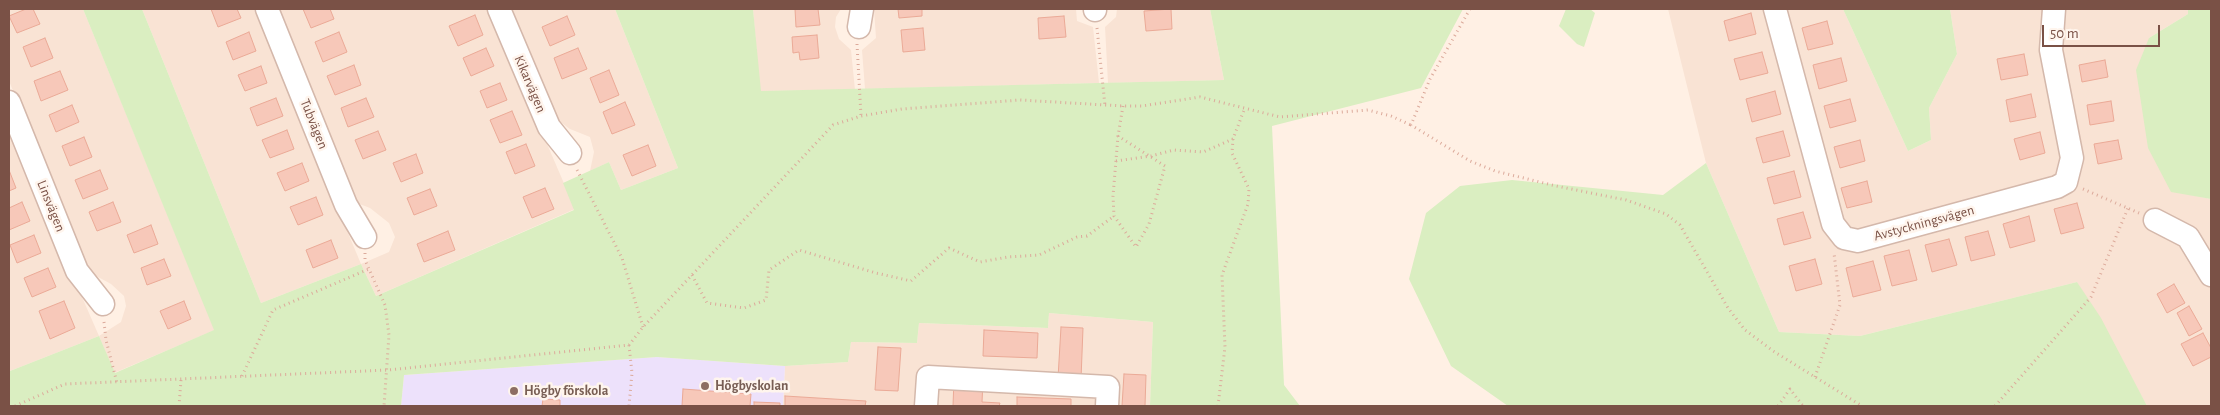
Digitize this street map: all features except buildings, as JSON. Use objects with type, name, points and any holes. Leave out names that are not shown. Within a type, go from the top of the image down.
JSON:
[{"type":"street","name":"Tubvägen","points":[[267,9],[346,205],[365,238]]},
{"type":"street","name":"Kikarvägen","points":[[499,9],[549,127],[570,153]]},
{"type":"street","points":[[1775,9],[1833,224],[1844,238]]},
{"type":"street","points":[[2054,9],[2051,50],[2072,158],[2066,182]]},
{"type":"street","name":"Linsvägen","points":[[9,102],[78,271],[103,304]]},
{"type":"street","name":"Avstyckningsvägen","points":[[1844,238],[1858,241],[2057,187],[2066,182]]},
{"type":"street","points":[[2155,220],[2188,237],[2211,275]]},
{"type":"street","points":[[926,406],[928,377],[1108,388],[1107,406]]},
{"type":"path","points":[[1095,9],[1105,106]]},
{"type":"path","points":[[1411,125],[1430,79],[1470,9]]},
{"type":"path","points":[[860,18],[856,48],[861,116]]},
{"type":"path","points":[[629,406],[632,373],[629,346],[643,327],[833,125],[861,116],[902,109],[1020,100],[1105,106],[1142,106],[1200,98],[1244,110],[1280,117],[1368,110],[1391,116],[1411,125],[1470,160],[1495,171],[1626,200],[1666,214],[1680,225],[1728,308],[1745,330],[1773,351],[1862,406]]},
{"type":"path","points":[[1118,136],[1165,166],[1149,224],[1136,248],[1114,216],[1113,196],[1118,136],[1123,106]]},
{"type":"path","points":[[1218,406],[1225,347],[1222,274],[1248,204],[1249,189],[1232,154],[1232,139],[1244,110]]},
{"type":"path","points":[[1116,161],[1151,156],[1174,150],[1203,152],[1232,139]]},
{"type":"path","points":[[570,153],[583,183],[622,258],[643,327]]},
{"type":"path","points":[[2066,182],[2155,220]]},
{"type":"path","points":[[1995,406],[2091,297],[2128,208]]},
{"type":"path","points":[[692,275],[707,303],[744,308],[766,300],[769,270],[800,250],[876,273],[911,281],[949,248],[980,262],[1008,257],[1038,255],[1077,237],[1087,236],[1114,216]]},
{"type":"path","points":[[365,238],[365,260],[385,305],[389,335],[384,406]]},
{"type":"path","points":[[1815,377],[1840,305],[1834,254],[1844,238]]},
{"type":"path","points":[[242,376],[273,310],[369,269]]},
{"type":"path","points":[[103,304],[106,340],[117,383]]},
{"type":"path","points":[[15,406],[65,384],[388,370],[629,346]]},
{"type":"path","points":[[179,406],[180,380]]},
{"type":"path","points":[[1778,406],[1790,389],[1803,406]]},
{"type":"shaded area","points":[[9,9],[83,9],[215,330],[114,373],[99,336],[121,322],[126,306],[124,296],[111,284],[87,271],[9,81]]},
{"type":"shaded area","points":[[142,9],[254,9],[361,264],[261,303]]},
{"type":"shaded area","points":[[275,9],[489,9],[575,209],[376,296],[361,264],[389,252],[395,237],[389,223],[370,208],[357,203]]},
{"type":"shaded area","points":[[510,9],[615,9],[678,168],[621,190],[609,162],[590,171],[594,152],[590,137],[570,129],[555,118]]},
{"type":"shaded area","points":[[753,9],[841,9],[836,17],[835,27],[839,39],[851,50],[855,90],[760,91]]},
{"type":"shaded area","points":[[874,9],[1076,9],[1077,21],[1093,27],[1099,83],[865,89],[862,50],[876,38]]},
{"type":"shaded area","points":[[1117,9],[1210,9],[1224,80],[1108,83],[1105,27],[1116,17]]},
{"type":"shaded area","points":[[1668,9],[1843,9],[1908,151],[1931,140],[1929,108],[1957,54],[1950,9],[2188,9],[2188,14],[2149,38],[2171,191],[2211,199],[2211,406],[2147,406],[2077,282],[1860,336],[1779,332],[1706,163]]},
{"type":"shaded area","points":[[9,130],[99,336],[10,371]]},
{"type":"shaded area","points":[[1049,313],[1153,322],[1150,406],[783,406],[785,366],[848,362],[851,342],[917,343],[919,323],[1048,328]]},
{"type":"shaded area","points":[[657,357],[785,366],[783,406],[401,406],[404,375]]},
{"type":"green space","points":[[83,9],[142,9],[261,303],[361,264],[376,296],[574,210],[563,183],[609,162],[621,190],[678,168],[615,9],[753,9],[761,91],[1224,80],[1210,9],[1463,9],[1421,88],[1272,126],[1284,385],[1300,406],[1150,406],[1153,322],[1049,313],[1048,328],[919,323],[917,343],[851,342],[848,362],[785,366],[657,357],[404,375],[401,406],[9,406],[9,369],[10,371],[99,336],[115,373],[214,330]]},
{"type":"green space","points":[[1566,9],[1590,9],[1595,13],[1584,47],[1577,44],[1559,26]]},
{"type":"green space","points":[[1843,9],[1950,9],[1957,54],[1929,108],[1931,140],[1908,151]]},
{"type":"green space","points":[[2188,9],[2211,9],[2211,199],[2171,192],[2148,148],[2136,70],[2149,38],[2188,14]]},
{"type":"green space","points":[[1706,163],[1779,332],[1860,336],[2077,282],[2101,318],[2147,406],[1508,406],[1451,366],[1409,279],[1426,213],[1460,186],[1512,180],[1663,195]]},
{"type":"place","name":"Högbyskolan","points":[[705,386]]},
{"type":"place","name":"Högby förskola","points":[[514,391]]}]
